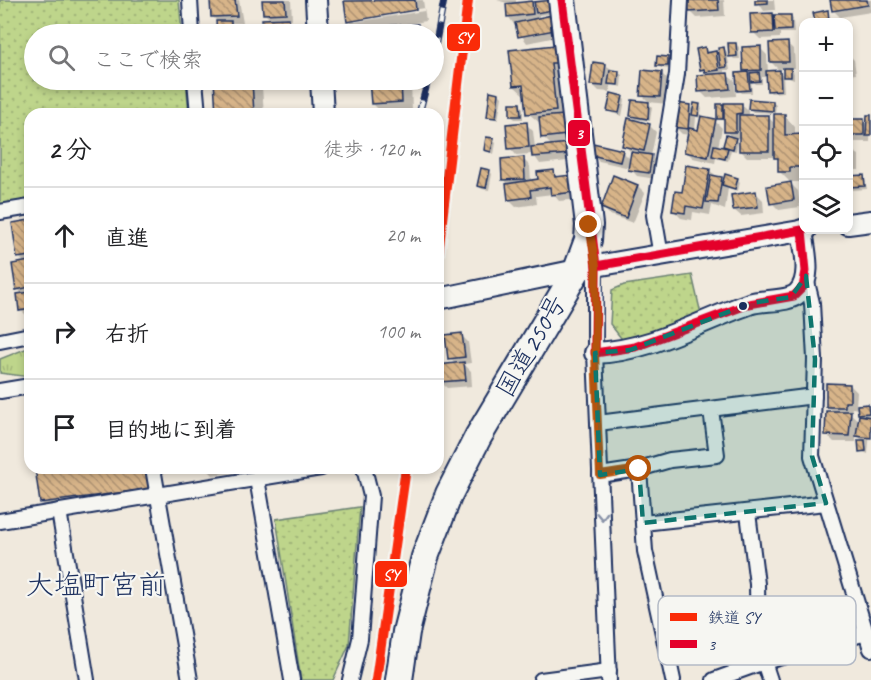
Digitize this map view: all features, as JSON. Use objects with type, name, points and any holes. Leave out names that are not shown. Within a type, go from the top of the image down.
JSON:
[{"type":"highway","name":"国道250号","points":[[399,680],[406,632],[425,557],[449,494],[478,437],[586,268],[589,225],[562,0]]},
{"type":"street","points":[[190,0],[191,24]]},
{"type":"street","points":[[316,0],[317,24]]},
{"type":"street","points":[[661,256],[654,215],[677,74],[681,0]]},
{"type":"street","points":[[196,90],[197,108]]},
{"type":"street","points":[[322,90],[323,108]]},
{"type":"street","points":[[0,212],[24,208]]},
{"type":"street","points":[[853,223],[871,221]]},
{"type":"street","points":[[444,298],[586,268],[799,231]]},
{"type":"street","points":[[804,234],[806,276],[812,303],[814,396],[812,456],[855,596]]},
{"type":"street","points":[[541,680],[609,675],[595,353],[586,268]]},
{"type":"street","points":[[595,353],[630,350],[751,303],[791,297],[798,293],[806,276]]},
{"type":"street","points":[[0,341],[24,336]]},
{"type":"street","points":[[0,392],[24,387]]},
{"type":"street","points":[[598,423],[814,396]]},
{"type":"street","points":[[600,475],[639,469],[670,460],[717,455],[711,410]]},
{"type":"street","points":[[639,469],[645,551],[658,604]]},
{"type":"street","points":[[154,474],[190,680]]},
{"type":"street","points":[[0,521],[283,474]]},
{"type":"street","points":[[350,680],[360,639],[371,496],[366,474]]},
{"type":"street","points":[[257,478],[292,680]]},
{"type":"street","points":[[643,523],[826,503]]},
{"type":"street","points":[[59,511],[87,680]]},
{"type":"street","points":[[748,513],[757,596]]},
{"type":"street","points":[[856,600],[871,649]]},
{"type":"street","points":[[856,636],[866,633]]},
{"type":"street","points":[[670,665],[673,680]]},
{"type":"street","points":[[714,680],[756,665]]},
{"type":"street","points":[[765,665],[770,680]]},
{"type":"highlighted area","points":[[806,276],[815,359],[812,456],[826,503],[643,523],[639,469],[600,475],[595,353],[630,350],[751,303],[791,297]]},
{"type":"green space","points":[[0,0],[179,0],[181,24],[24,24],[24,90],[187,90],[188,108],[24,108],[24,201],[0,205]]},
{"type":"green space","points":[[692,275],[701,314],[625,343],[610,324],[612,290],[624,285]]},
{"type":"green space","points":[[24,349],[24,376],[0,373],[0,359]]},
{"type":"green space","points":[[360,507],[349,645],[333,680],[301,680],[276,519]]},
{"type":"building","points":[[210,0],[235,0],[237,16],[211,17]]},
{"type":"building","points":[[262,0],[285,0],[286,13],[263,14]]},
{"type":"building","points":[[415,0],[416,10],[347,22],[344,1]]},
{"type":"building","points":[[552,0],[553,10],[536,13],[534,2]]},
{"type":"building","points":[[688,0],[718,0],[719,10],[689,12]]},
{"type":"building","points":[[755,0],[768,0],[768,3],[755,4]]},
{"type":"building","points":[[830,0],[867,0],[868,5],[832,11]]},
{"type":"building","points":[[532,1],[533,14],[507,17],[506,4]]},
{"type":"building","points":[[828,10],[829,18],[814,18],[813,13]]},
{"type":"building","points":[[773,13],[774,32],[751,33],[750,14]]},
{"type":"building","points":[[552,15],[555,30],[518,37],[515,23]]},
{"type":"building","points":[[774,15],[791,15],[791,30],[775,31]]},
{"type":"building","points":[[289,18],[289,24],[262,24],[262,19]]},
{"type":"building","points":[[216,21],[231,21],[231,24],[216,24]]},
{"type":"building","points":[[788,42],[789,62],[770,62],[769,43]]},
{"type":"building","points":[[728,43],[736,43],[737,56],[729,57]]},
{"type":"building","points":[[555,45],[557,63],[551,63],[556,111],[526,114],[523,85],[513,86],[509,50]]},
{"type":"building","points":[[761,46],[761,70],[743,71],[742,47]]},
{"type":"building","points":[[705,47],[706,53],[716,51],[719,70],[705,72],[704,69],[700,70],[696,49]]},
{"type":"building","points":[[724,47],[727,67],[721,68],[718,48]]},
{"type":"building","points":[[657,56],[668,57],[668,66],[656,66]]},
{"type":"building","points":[[593,62],[606,64],[603,86],[590,85]]},
{"type":"building","points":[[783,68],[791,68],[791,77],[783,77]]},
{"type":"building","points":[[610,70],[619,71],[618,85],[608,84]]},
{"type":"building","points":[[642,70],[662,72],[660,97],[640,96]]},
{"type":"building","points":[[780,70],[781,90],[767,91],[766,71]]},
{"type":"building","points":[[748,72],[750,90],[737,91],[736,73]]},
{"type":"building","points":[[759,72],[760,81],[751,82],[750,73]]},
{"type":"building","points":[[728,73],[730,89],[698,92],[697,75]]},
{"type":"building","points":[[215,90],[253,90],[254,108],[216,108]]},
{"type":"building","points":[[370,90],[401,90],[402,102],[371,104]]},
{"type":"building","points":[[490,91],[499,93],[496,118],[487,117]]},
{"type":"building","points":[[611,93],[623,96],[619,113],[607,111]]},
{"type":"building","points":[[749,99],[773,101],[773,111],[748,109]]},
{"type":"building","points":[[632,100],[649,102],[648,119],[630,116]]},
{"type":"building","points":[[510,103],[520,103],[521,116],[510,116]]},
{"type":"building","points":[[676,103],[690,105],[688,129],[673,127]]},
{"type":"building","points":[[694,103],[700,104],[698,116],[692,115]]},
{"type":"building","points":[[724,103],[742,103],[742,113],[736,114],[736,132],[724,132]]},
{"type":"building","points":[[717,104],[723,104],[723,119],[717,119]]},
{"type":"building","points":[[774,114],[785,114],[785,135],[799,134],[799,167],[790,167],[790,172],[778,172],[778,158],[774,158]]},
{"type":"building","points":[[564,115],[566,135],[541,138],[539,117]]},
{"type":"building","points":[[739,115],[769,115],[769,151],[739,151]]},
{"type":"building","points":[[867,115],[871,115],[871,136],[866,136]]},
{"type":"building","points":[[701,116],[716,119],[708,157],[684,152],[689,128],[698,130]]},
{"type":"building","points":[[628,118],[650,124],[644,151],[622,146]]},
{"type":"building","points":[[853,119],[864,119],[864,135],[853,135]]},
{"type":"building","points":[[527,122],[529,147],[508,149],[506,124]]},
{"type":"building","points":[[726,135],[736,138],[733,149],[723,146]]},
{"type":"building","points":[[486,137],[494,138],[491,152],[484,150]]},
{"type":"building","points":[[569,143],[570,154],[532,157],[531,147]]},
{"type":"building","points":[[593,143],[623,150],[620,162],[591,155]]},
{"type":"building","points":[[714,145],[728,148],[725,159],[712,156]]},
{"type":"building","points":[[631,152],[652,155],[649,173],[628,170]]},
{"type":"building","points":[[524,157],[525,179],[502,180],[501,159]]},
{"type":"building","points":[[686,165],[710,169],[703,209],[686,206],[685,213],[672,211],[675,191],[682,192]]},
{"type":"building","points":[[481,168],[490,170],[486,188],[477,186]]},
{"type":"building","points":[[554,170],[555,177],[571,175],[574,192],[551,195],[550,187],[530,190],[531,197],[508,200],[506,184],[538,179],[537,172]]},
{"type":"building","points":[[725,174],[738,178],[735,189],[722,185]]},
{"type":"building","points":[[613,175],[638,185],[626,218],[601,208]]},
{"type":"building","points":[[711,175],[722,177],[718,203],[706,202]]},
{"type":"building","points":[[864,175],[865,186],[853,187],[853,176]]},
{"type":"building","points":[[791,182],[794,200],[770,204],[767,186]]},
{"type":"building","points":[[756,191],[758,207],[733,210],[731,195]]},
{"type":"building","points":[[24,221],[24,257],[17,258],[12,223]]},
{"type":"building","points":[[24,262],[24,288],[16,290],[12,264]]},
{"type":"building","points":[[24,293],[24,310],[19,311],[17,294]]},
{"type":"building","points":[[462,333],[465,357],[448,359],[445,335]]},
{"type":"building","points":[[464,362],[466,380],[444,382],[444,364]]},
{"type":"building","points":[[826,383],[850,384],[850,402],[845,402],[845,407],[826,407]]},
{"type":"building","points":[[868,404],[869,413],[858,414],[857,405]]},
{"type":"building","points":[[826,411],[851,411],[849,436],[825,435]]},
{"type":"building","points":[[859,415],[871,417],[871,438],[856,436]]},
{"type":"building","points":[[858,440],[865,440],[866,451],[859,452]]},
{"type":"building","points":[[36,474],[147,474],[149,489],[40,503]]},
{"type":"railway","points":[[439,24],[444,0]]},
{"type":"railway","points":[[421,108],[425,90]]},
{"type":"rail line","name":"SY","points":[[444,203],[468,0]]},
{"type":"rail line","name":"SY","points":[[376,680],[405,474]]},
{"type":"transit line","name":"3","points":[[562,0],[596,266]]},
{"type":"transit line","name":"3","points":[[802,230],[806,271],[803,287],[794,296],[749,304],[635,347],[595,353],[596,266],[802,230]]},
{"type":"district","name":"大塩町宮前","points":[[96,584]]},
{"type":"route","points":[[589,225],[596,266],[595,353],[600,475],[639,469]]}]
